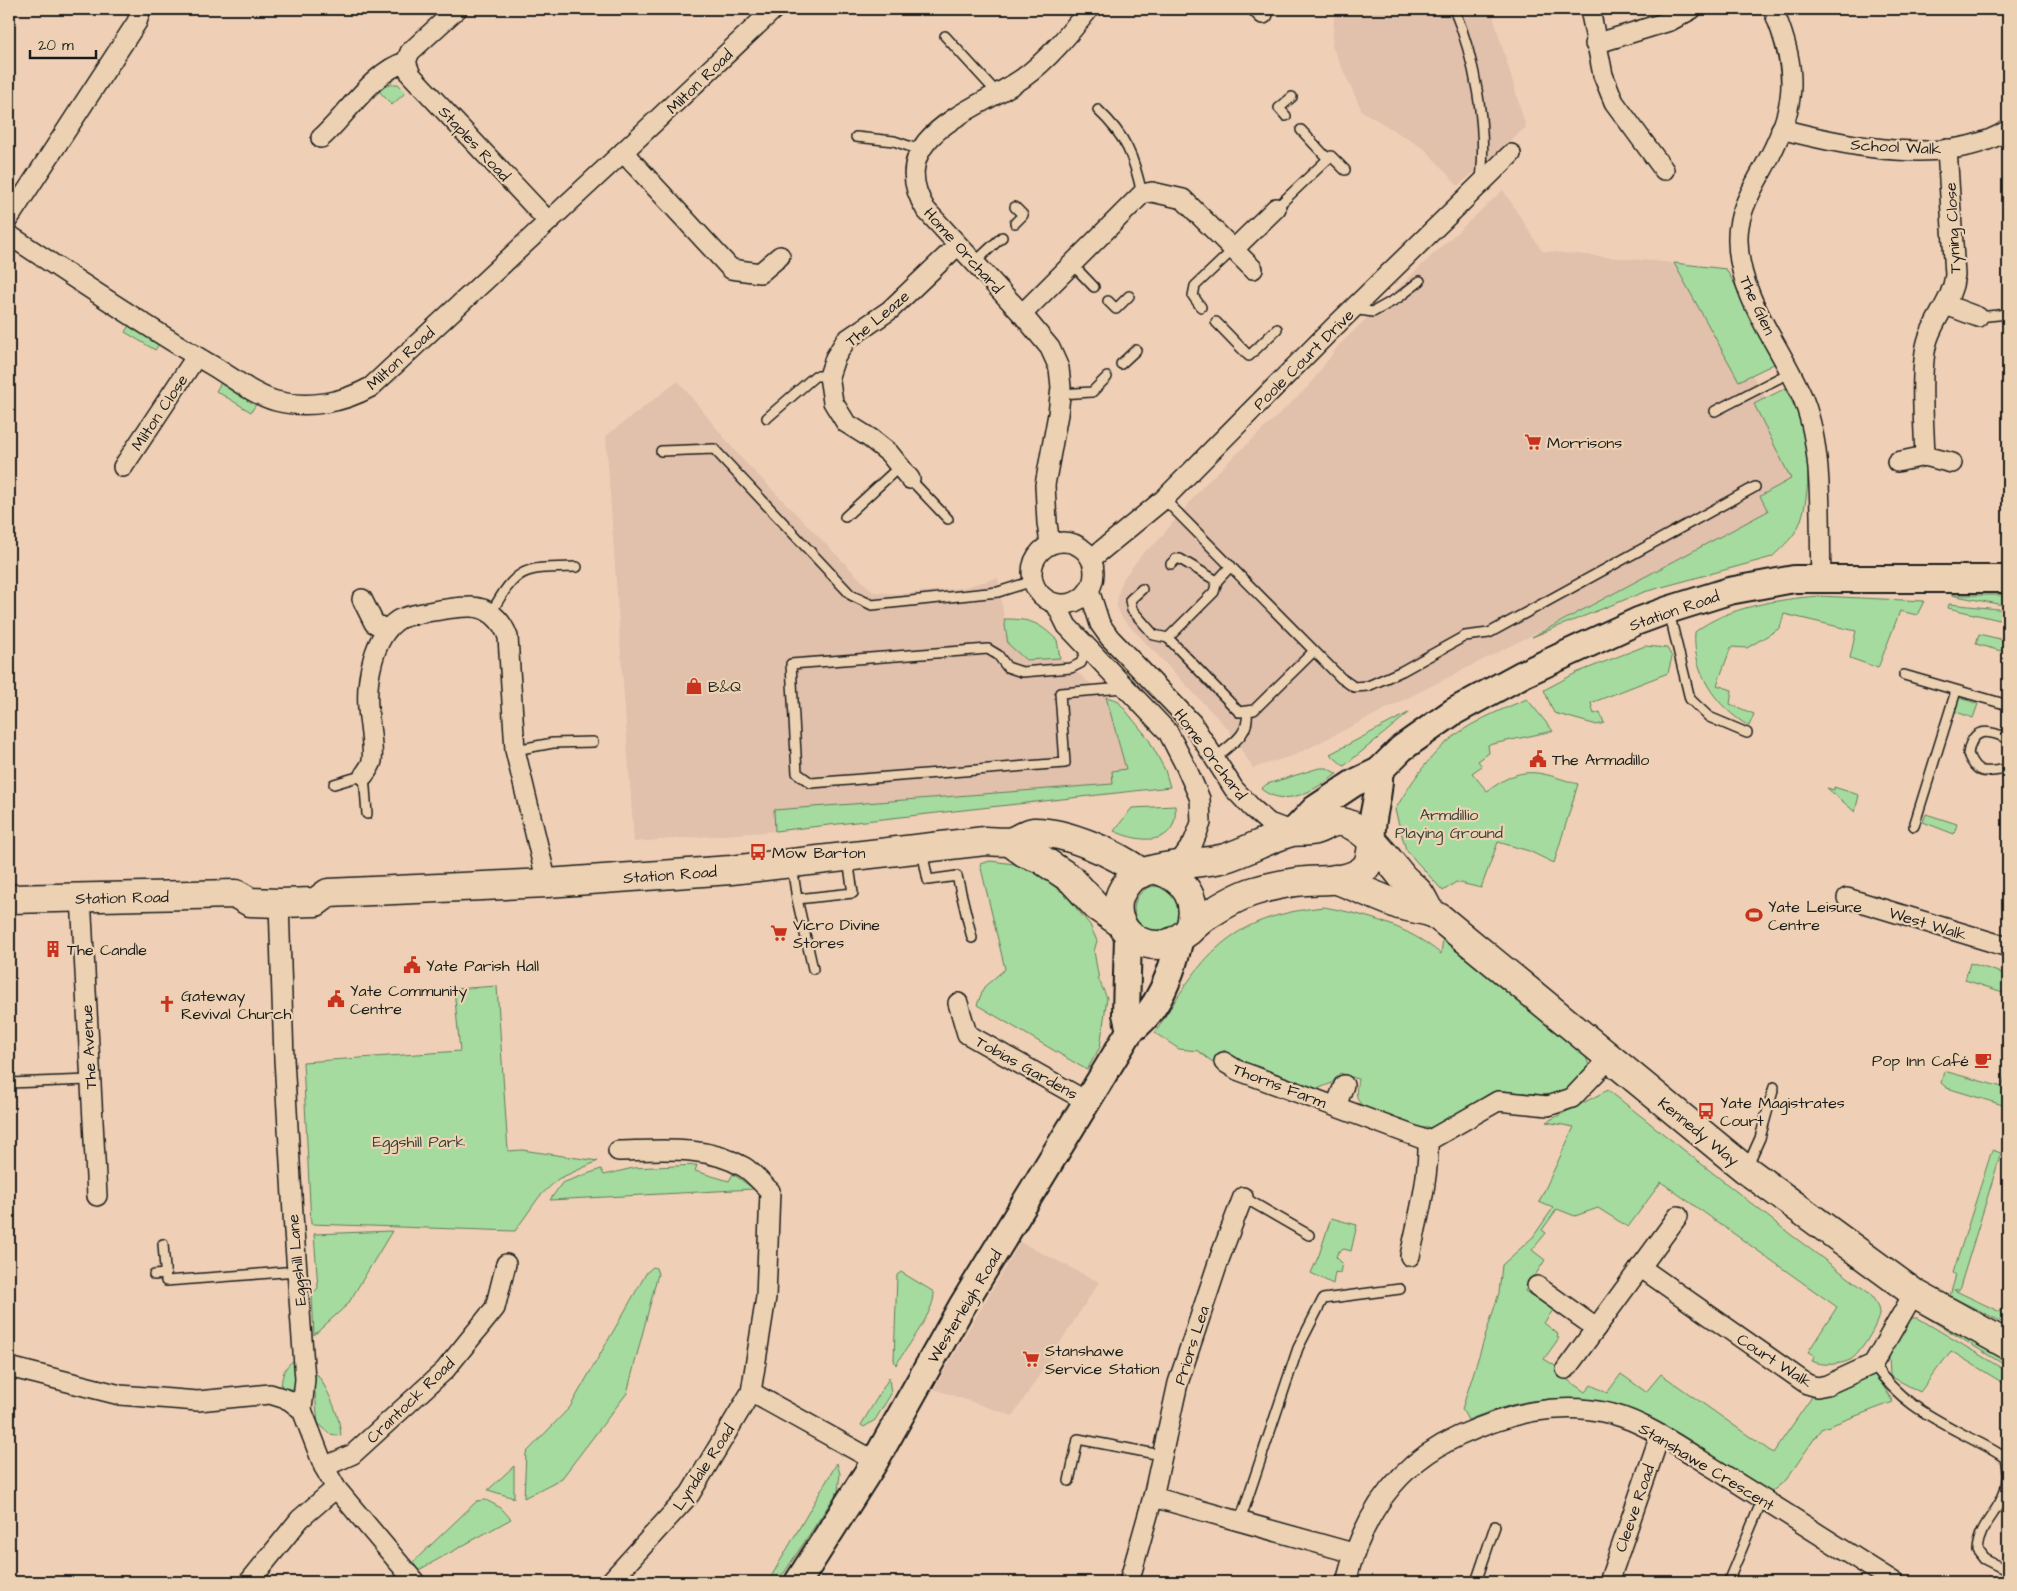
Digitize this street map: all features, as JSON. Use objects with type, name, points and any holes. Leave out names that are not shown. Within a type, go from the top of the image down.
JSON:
[{"type":"main road","name":"Station Road","points":[[1293,832],[1315,809],[1354,783],[1379,771],[1402,748],[1429,727],[1479,697],[1590,642],[1668,610],[1764,583],[1821,578],[2008,580]]},
{"type":"main road","points":[[1010,842],[1025,853],[1041,859],[1071,879],[1097,907],[1139,942],[1158,945],[1173,942],[1224,906],[1255,891],[1296,882],[1335,879],[1353,875],[1365,867],[1371,857],[1370,828],[1380,788],[1379,771]]},
{"type":"main road","name":"Kennedy Way","points":[[1159,869],[1225,858],[1293,832],[1312,831],[1330,822],[1345,822],[1359,828],[1419,893],[1430,912]]},
{"type":"main road","name":"Station Road","points":[[236,894],[250,902],[316,902],[328,893],[547,884],[791,864],[984,841],[1010,842],[1032,832],[1061,836],[1095,847],[1128,862],[1159,869]]},
{"type":"main road","points":[[1130,1031],[1126,1014],[1123,928],[1117,906],[1121,892],[1130,880],[1159,869],[1174,875],[1183,884],[1190,897],[1193,920],[1184,934]]},
{"type":"main road","name":"Kennedy Way","points":[[1335,879],[1399,906],[1430,912],[1440,918],[1745,1170],[1914,1293],[2008,1345]]},
{"type":"main road","name":"Station Road","points":[[9,899],[236,894],[249,886],[288,884],[315,884],[328,893]]},
{"type":"main road","name":"Westerleigh Road","points":[[798,1582],[875,1461],[962,1306],[1130,1031],[1144,1021],[1168,979],[1184,934]]},
{"type":"street","points":[[9,218],[137,22],[141,9]]},
{"type":"street","points":[[321,138],[336,125],[347,107],[391,68],[406,62],[410,52],[457,9]]},
{"type":"street","name":"Milton Road","points":[[9,235],[196,356],[264,396],[276,400],[309,404],[331,403],[354,396],[371,387],[624,152],[774,9]]},
{"type":"street","name":"Home Orchard","points":[[1050,544],[1045,485],[1060,394],[1059,368],[1050,348],[1022,314],[957,246],[919,199],[915,183],[915,168],[920,150],[927,138],[942,126],[998,94],[1048,58],[1089,9]]},
{"type":"street","points":[[1590,9],[1595,44],[1603,75],[1614,102],[1664,170]]},
{"type":"street","points":[[1595,44],[1670,21],[1692,9]]},
{"type":"street","name":"The Glen","points":[[1773,9],[1788,49],[1792,69],[1792,94],[1770,156],[1748,196],[1740,219],[1738,241],[1741,270],[1760,315],[1791,372],[1804,402],[1817,467],[1821,578]]},
{"type":"street","name":"Staples Road","points":[[406,62],[411,74],[548,221]]},
{"type":"street","name":"School Walk","points":[[1781,129],[1823,140],[1906,149],[1947,149],[1976,144],[2008,130]]},
{"type":"street","name":"Tyning Close","points":[[1924,456],[1924,372],[1928,340],[1953,292],[1955,275],[1947,149]]},
{"type":"street","points":[[624,152],[731,269],[760,273],[780,256]]},
{"type":"street","name":"Poole Court Drive","points":[[1091,559],[1164,499],[1352,309],[1480,187],[1511,154]]},
{"type":"street","points":[[1022,314],[1142,194],[1152,192],[1182,199],[1253,269]]},
{"type":"street","points":[[1234,249],[1276,208]]},
{"type":"street","name":"The Leaze","points":[[904,473],[889,453],[846,423],[833,402],[830,376],[835,358],[846,340],[890,310],[957,246]]},
{"type":"street","points":[[1946,305],[1978,316]]},
{"type":"street","name":"Milton Close","points":[[123,467],[196,356]]},
{"type":"street","points":[[1897,462],[1924,456],[1952,463]]},
{"type":"street","points":[[1062,542],[1074,544],[1084,550],[1091,559],[1094,574],[1090,590],[1075,602],[1056,604],[1037,592],[1032,581],[1031,570],[1035,560],[1041,550],[1050,544],[1062,542]]},
{"type":"street","name":"Home Orchard","points":[[1090,590],[1100,624],[1110,638],[1192,723],[1234,789],[1269,823],[1293,832]]},
{"type":"street","points":[[362,599],[374,623],[387,630]]},
{"type":"street","name":"Home Orchard","points":[[1056,604],[1067,626],[1168,732],[1200,799],[1201,823],[1193,843],[1159,869]]},
{"type":"street","points":[[364,774],[372,761],[367,704],[369,680],[378,646],[387,630],[399,620],[460,607],[477,607],[491,613],[504,626],[508,637],[515,750],[547,884]]},
{"type":"street","name":"The Avenue","points":[[81,897],[89,1080],[97,1196]]},
{"type":"street","name":"West Walk","points":[[1847,898],[2008,947]]},
{"type":"street","name":"Eggshill Lane","points":[[279,902],[284,1059],[305,1379],[302,1410],[324,1467],[336,1488],[415,1582]]},
{"type":"street","name":"Tobias Gardens","points":[[958,1003],[967,1034],[1088,1102]]},
{"type":"street","points":[[1410,1256],[1429,1162],[1428,1141],[1498,1101],[1548,1106],[1572,1098],[1610,1058]]},
{"type":"street","name":"Thorns Farm","points":[[1224,1062],[1237,1070],[1428,1141]]},
{"type":"street","name":"Thorns Farm","points":[[1336,1106],[1344,1085]]},
{"type":"street","name":"Lyndale Road","points":[[610,1582],[690,1494],[751,1392],[766,1297],[770,1192],[746,1168],[714,1153],[674,1150],[618,1151]]},
{"type":"street","name":"Priors Lea","points":[[1129,1582],[1153,1497],[1178,1382],[1220,1257],[1243,1197]]},
{"type":"street","points":[[1566,1369],[1678,1216]]},
{"type":"street","name":"Crantock Road","points":[[324,1467],[353,1454],[445,1370],[494,1308],[506,1264]]},
{"type":"street","name":"Court Walk","points":[[1640,1267],[1807,1384],[1817,1387],[1827,1385],[1873,1364]]},
{"type":"street","points":[[1537,1286],[1596,1328]]},
{"type":"street","points":[[1873,1364],[1914,1293]]},
{"type":"street","points":[[9,1367],[120,1395],[198,1401],[270,1394],[289,1400],[302,1410]]},
{"type":"street","points":[[751,1392],[875,1461]]},
{"type":"street","name":"Stanshawe Crescent","points":[[1346,1582],[1353,1553],[1366,1523],[1386,1492],[1408,1469],[1449,1440],[1482,1425],[1513,1414],[1548,1408],[1580,1409],[1613,1414],[1660,1435],[1894,1582]]},
{"type":"street","name":"Cleeve Road","points":[[1609,1582],[1660,1435]]},
{"type":"street","points":[[249,1582],[300,1518],[336,1488]]},
{"type":"street","points":[[1153,1497],[1353,1553]]},
{"type":"lane","points":[[1454,9],[1470,62],[1481,111],[1483,145],[1480,187]]},
{"type":"lane","points":[[945,36],[998,94]]},
{"type":"lane","points":[[1286,116],[1279,108],[1292,96]]},
{"type":"lane","points":[[1098,110],[1124,138],[1133,158],[1142,194]]},
{"type":"lane","points":[[1301,130],[1328,158]]},
{"type":"lane","points":[[856,137],[894,141],[920,150]]},
{"type":"lane","points":[[1276,208],[1331,156],[1345,170]]},
{"type":"lane","points":[[1015,206],[1023,215],[1015,223]]},
{"type":"lane","points":[[974,263],[1002,237]]},
{"type":"lane","points":[[1201,307],[1193,296],[1195,286],[1234,249]]},
{"type":"lane","points":[[1072,264],[1094,287]]},
{"type":"lane","points":[[1352,309],[1373,312],[1398,298],[1420,281]]},
{"type":"lane","points":[[1108,301],[1116,309],[1129,296]]},
{"type":"lane","points":[[1978,316],[2008,314]]},
{"type":"lane","points":[[1216,322],[1249,356],[1277,329]]},
{"type":"lane","points":[[1121,364],[1136,350]]},
{"type":"lane","points":[[1715,411],[1791,372]]},
{"type":"lane","points":[[767,418],[815,376],[830,376]]},
{"type":"lane","points":[[1060,394],[1092,392],[1107,377]]},
{"type":"lane","points":[[661,451],[714,449],[851,594],[872,605],[998,592],[1032,581]]},
{"type":"lane","points":[[845,517],[904,473]]},
{"type":"lane","name":"The Leaze","points":[[904,473],[948,519]]},
{"type":"lane","points":[[1164,499],[1341,678],[1354,687],[1368,686],[1402,671],[1465,636],[1489,633],[1516,620],[1755,487]]},
{"type":"lane","points":[[1171,564],[1176,559],[1180,559],[1217,581]]},
{"type":"lane","points":[[1168,638],[1214,592],[1217,581],[1231,566]]},
{"type":"lane","points":[[491,613],[506,586],[519,573],[533,568],[577,567]]},
{"type":"lane","points":[[1142,589],[1130,600],[1132,610],[1154,635],[1168,638],[1239,712],[1254,710],[1314,651]]},
{"type":"lane","points":[[1668,610],[1690,699],[1709,717],[1747,734]]},
{"type":"lane","points":[[1087,647],[1081,663],[1071,668],[1022,672],[1007,668],[998,655],[988,649],[791,664],[797,773],[810,783],[1066,763],[1060,693],[1126,688]]},
{"type":"lane","points":[[1904,675],[2008,705]]},
{"type":"lane","points":[[1914,826],[1956,691]]},
{"type":"lane","points":[[1214,758],[1246,730],[1248,723],[1247,712]]},
{"type":"lane","points":[[2008,739],[1992,732],[1983,732],[1974,737],[1968,754],[1972,764],[1979,771],[1990,773],[2008,769]]},
{"type":"lane","points":[[515,750],[553,743],[593,742]]},
{"type":"lane","points":[[334,784],[364,774],[367,814]]},
{"type":"lane","points":[[921,848],[928,880],[957,876],[972,938]]},
{"type":"lane","points":[[797,899],[853,893],[848,857]]},
{"type":"lane","points":[[791,864],[813,968]]},
{"type":"lane","points":[[9,1083],[89,1080]]},
{"type":"lane","points":[[1745,1170],[1760,1138],[1774,1087]]},
{"type":"lane","points":[[1243,1197],[1309,1235]]},
{"type":"lane","points":[[163,1244],[166,1281],[297,1271]]},
{"type":"lane","points":[[154,1275],[166,1274]]},
{"type":"lane","points":[[1240,1521],[1298,1348],[1323,1299],[1400,1289]]},
{"type":"lane","points":[[1873,1364],[1892,1390],[1907,1402],[1970,1439],[1995,1450],[2005,1458],[2008,1485],[2003,1498],[1978,1541],[1977,1550],[1984,1559],[2008,1571]]},
{"type":"lane","points":[[1069,1481],[1078,1439],[1161,1456]]},
{"type":"lane","points":[[1728,1582],[1763,1498]]},
{"type":"lane","points":[[1476,1582],[1495,1526]]},
{"type":"shaded area","points":[[1335,9],[1491,9],[1526,127],[1458,186],[1426,150],[1362,111],[1332,46]]},
{"type":"shaded area","points":[[1503,190],[1542,251],[1674,263],[1739,381],[1752,375],[1765,397],[1754,404],[1791,479],[1760,496],[1768,511],[1621,590],[1295,755],[1253,768],[1228,729],[1122,618],[1117,606],[1118,594],[1123,579],[1143,553],[1157,542],[1205,484],[1309,386],[1338,346]]},
{"type":"shaded area","points":[[678,381],[740,457],[873,592],[900,594],[961,588],[998,578],[1008,644],[1026,660],[1060,658],[1106,697],[1126,769],[1113,784],[775,810],[775,831],[634,842],[606,436]]},
{"type":"shaded area","points":[[1020,1242],[1099,1282],[1013,1416],[934,1389]]},
{"type":"green space","points":[[390,84],[398,84],[406,92],[392,105],[378,90]]},
{"type":"green space","points":[[1674,263],[1726,269],[1764,336],[1776,363],[1739,381]]},
{"type":"green space","points":[[131,322],[161,341],[155,350],[125,332]]},
{"type":"green space","points":[[222,381],[257,403],[251,412],[216,391]]},
{"type":"green space","points":[[1786,388],[1805,432],[1808,484],[1801,520],[1795,533],[1782,548],[1772,557],[1644,592],[1532,637],[1768,511],[1760,496],[1791,479],[1754,404]]},
{"type":"green space","points":[[1951,595],[2008,595],[2008,606]]},
{"type":"green space","points":[[1819,596],[1924,601],[1917,615],[1900,611],[1878,668],[1850,658],[1856,631],[1784,614],[1780,628],[1747,648],[1731,647],[1717,685],[1732,690],[1730,704],[1754,714],[1749,726],[1726,709],[1708,687],[1698,661],[1695,647],[1695,632],[1708,623],[1738,610],[1788,599]]},
{"type":"green space","points":[[1949,604],[2008,610],[2008,622],[1948,608]]},
{"type":"green space","points":[[1004,619],[1028,621],[1039,625],[1057,640],[1060,658],[1026,660],[1008,644]]},
{"type":"green space","points":[[1979,634],[2008,641],[2008,653],[1976,644]]},
{"type":"green space","points":[[1645,646],[1667,648],[1672,657],[1668,673],[1591,703],[1594,714],[1600,712],[1604,723],[1597,725],[1554,713],[1544,690],[1576,673]]},
{"type":"green space","points":[[1956,696],[1978,704],[1973,718],[1951,710]]},
{"type":"green space","points":[[1106,697],[1117,700],[1148,738],[1165,770],[1170,787],[775,831],[774,810],[1113,784],[1112,771],[1126,769]]},
{"type":"green space","name":"Armdillio Playing Ground","points":[[1527,699],[1553,731],[1488,745],[1489,753],[1478,761],[1482,766],[1472,773],[1487,791],[1508,778],[1526,773],[1543,774],[1578,784],[1554,863],[1529,851],[1498,842],[1481,888],[1456,882],[1443,891],[1406,850],[1395,810],[1418,774],[1447,742],[1478,721]]},
{"type":"green space","points":[[1410,712],[1344,766],[1330,754]]},
{"type":"green space","points":[[1319,768],[1327,768],[1337,774],[1309,791],[1290,797],[1270,795],[1261,789],[1267,784]]},
{"type":"green space","points":[[1834,787],[1859,795],[1855,812],[1827,788],[1834,790]]},
{"type":"green space","points":[[1175,806],[1175,819],[1171,829],[1164,835],[1146,839],[1135,838],[1114,831],[1132,808]]},
{"type":"green space","points":[[1926,814],[1957,824],[1954,834],[1923,822]]},
{"type":"green space","points":[[990,861],[1015,864],[1037,874],[1065,894],[1090,925],[1097,941],[1094,951],[1099,980],[1107,998],[1100,1047],[1087,1070],[977,1005],[984,987],[1005,969],[980,864]]},
{"type":"green space","points":[[1152,886],[1162,886],[1176,896],[1180,909],[1176,922],[1170,928],[1162,932],[1152,932],[1138,922],[1134,914],[1134,904],[1144,890]]},
{"type":"green space","points":[[1324,907],[1386,923],[1414,936],[1441,954],[1443,938],[1450,942],[1584,1050],[1589,1066],[1566,1097],[1504,1091],[1492,1092],[1435,1127],[1423,1128],[1365,1108],[1359,1102],[1357,1095],[1358,1079],[1340,1073],[1332,1083],[1317,1089],[1237,1059],[1224,1050],[1214,1063],[1198,1051],[1179,1049],[1155,1033],[1188,982],[1204,961],[1221,945],[1241,931],[1263,920],[1291,912]]},
{"type":"green space","points":[[1970,963],[2008,975],[2006,993],[1965,980]]},
{"type":"green space","name":"Eggshill Park","points":[[497,986],[508,1151],[522,1150],[598,1161],[558,1179],[539,1197],[515,1231],[311,1224],[303,1062],[460,1051],[454,989]]},
{"type":"green space","points":[[2008,1068],[2008,1114],[2004,1113],[2006,1106],[1947,1088],[1941,1083],[1944,1071],[2002,1087]]},
{"type":"green space","points":[[1608,1090],[1790,1234],[1869,1293],[1877,1305],[1879,1311],[1878,1319],[1868,1339],[1854,1357],[1846,1362],[1836,1364],[1821,1364],[1812,1361],[1815,1356],[1808,1352],[1837,1307],[1661,1182],[1628,1227],[1598,1208],[1575,1216],[1557,1209],[1542,1230],[1546,1233],[1532,1250],[1545,1260],[1525,1291],[1553,1310],[1544,1323],[1558,1334],[1557,1337],[1559,1338],[1544,1359],[1557,1367],[1555,1371],[1585,1392],[1591,1385],[1607,1393],[1621,1374],[1646,1392],[1661,1374],[1773,1453],[1814,1394],[1875,1373],[1893,1402],[1821,1429],[1786,1480],[1764,1498],[1603,1406],[1569,1399],[1551,1399],[1501,1408],[1468,1420],[1462,1409],[1499,1293],[1502,1265],[1533,1237],[1553,1208],[1539,1202],[1574,1127],[1546,1122]]},
{"type":"green space","points":[[1992,1150],[2001,1153],[1959,1290],[1954,1290],[2000,1312],[2008,1300],[2008,1325],[1950,1296],[1956,1275],[1953,1273]]},
{"type":"green space","points":[[697,1165],[695,1171],[729,1181],[733,1174],[754,1189],[550,1200],[562,1183],[601,1169],[604,1175],[633,1168]]},
{"type":"green space","points":[[1331,1218],[1357,1225],[1351,1251],[1344,1249],[1338,1252],[1336,1257],[1342,1263],[1340,1273],[1335,1272],[1333,1284],[1311,1273]]},
{"type":"green space","points":[[392,1231],[348,1304],[314,1335],[312,1294],[318,1288],[314,1234]]},
{"type":"green space","points":[[653,1267],[656,1268],[658,1274],[627,1393],[562,1478],[524,1498],[526,1453],[570,1407],[647,1272]]},
{"type":"green space","points":[[901,1272],[934,1292],[930,1309],[920,1329],[896,1365],[894,1360],[897,1275]]},
{"type":"green space","points":[[1929,1312],[2008,1358],[2008,1367],[1921,1314]]},
{"type":"green space","points":[[1910,1318],[1918,1318],[2008,1372],[2008,1386],[1951,1351],[1920,1392],[1890,1376],[1889,1356]]},
{"type":"green space","points":[[298,1358],[300,1378],[294,1389],[281,1389],[285,1370]]},
{"type":"green space","points":[[313,1374],[318,1375],[330,1397],[339,1420],[341,1436],[330,1434],[318,1423]]},
{"type":"green space","points":[[889,1378],[891,1394],[875,1420],[864,1427],[861,1425]]},
{"type":"green space","points":[[837,1463],[840,1474],[838,1491],[784,1573],[768,1582]]},
{"type":"green space","points":[[514,1466],[514,1498],[488,1490]]},
{"type":"green space","points":[[486,1500],[501,1508],[511,1519],[417,1571],[412,1563],[477,1501]]},
{"type":"place","name":"Morrisons","points":[[1533,442]]},
{"type":"place","name":"B&Q","points":[[694,686]]},
{"type":"place","name":"The Armadillo","points":[[1538,759]]},
{"type":"place","name":"Mow Barton","points":[[758,852]]},
{"type":"place","name":"Yate Leisure Centre","points":[[1754,915]]},
{"type":"place","name":"Vicro Divine Stores","points":[[779,933]]},
{"type":"place","name":"The Candle","points":[[53,949]]},
{"type":"place","name":"Yate Parish Hall","points":[[412,965]]},
{"type":"place","name":"Yate Community Centre","points":[[336,999]]},
{"type":"place","name":"Gateway Revival Church","points":[[167,1004]]},
{"type":"place","name":"Pop Inn Café","points":[[1983,1060]]},
{"type":"place","name":"Yate Magistrates Court","points":[[1706,1111]]},
{"type":"place","name":"Stanshawe Service Station","points":[[1031,1359]]}]
